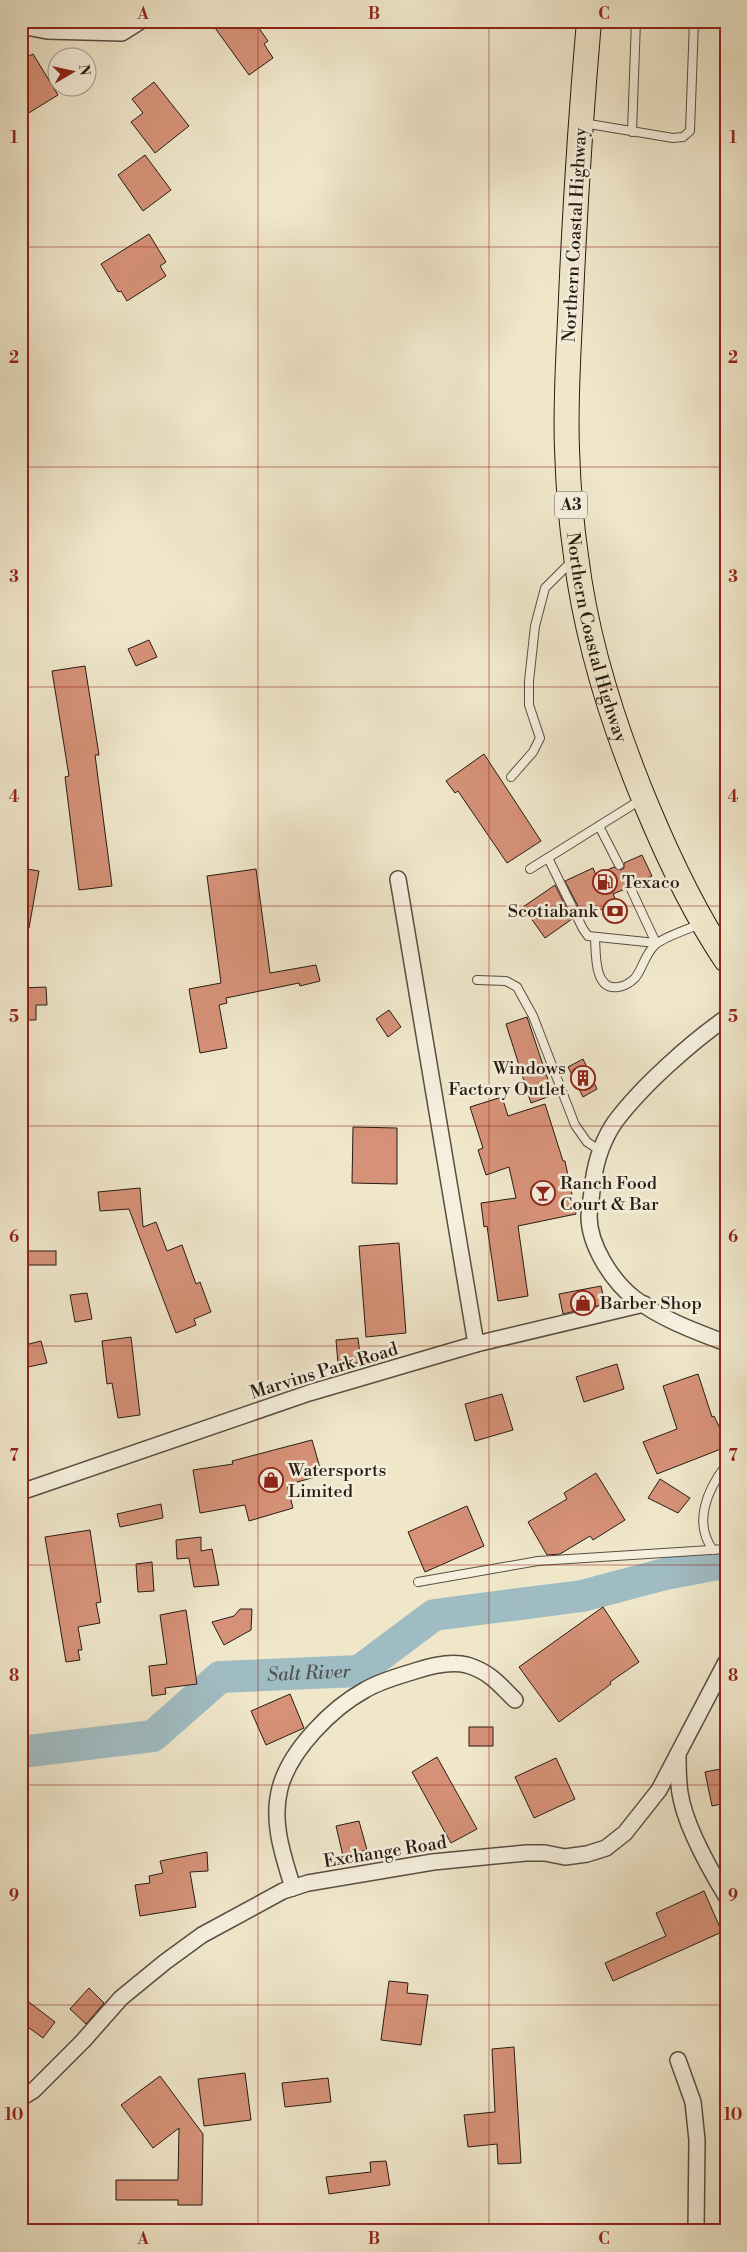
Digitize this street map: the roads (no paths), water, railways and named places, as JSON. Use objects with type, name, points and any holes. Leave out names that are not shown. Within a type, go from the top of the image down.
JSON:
[{"type":"main road","name":"Northern Coastal Highway","points":[[590,21],[573,239],[567,449],[576,557],[586,611],[614,719],[662,842],[703,923],[726,960]]},
{"type":"street","points":[[21,26],[47,31],[122,33],[141,21]]},
{"type":"street","points":[[398,879],[476,1344]]},
{"type":"street","points":[[726,1018],[646,1086],[615,1122],[599,1150],[589,1217],[593,1237],[602,1258],[614,1276],[633,1297],[686,1328],[726,1343]]},
{"type":"street","name":"Marvins Park Road","points":[[21,1492],[309,1394],[476,1344],[644,1304]]},
{"type":"street","name":"Exchange Road","points":[[21,2098],[34,2090],[83,2041],[121,1998],[165,1962],[202,1935],[283,1891],[308,1883],[432,1862],[526,1853],[545,1853],[565,1857],[587,1854],[606,1848],[625,1833],[659,1790],[726,1662]]},
{"type":"street","points":[[293,1888],[276,1818],[280,1786],[297,1752],[337,1709],[366,1689],[397,1676],[433,1666],[465,1665],[490,1674],[515,1700]]},
{"type":"street","points":[[678,1753],[680,1794],[688,1818],[702,1852],[726,1896]]},
{"type":"street","points":[[678,2060],[693,2102],[697,2140],[696,2231]]},
{"type":"lane","points":[[632,132],[636,21]]},
{"type":"lane","points":[[581,123],[683,138],[690,131],[694,21]]},
{"type":"lane","points":[[511,777],[533,752],[540,738],[529,705],[529,681],[535,626],[544,588],[576,557]]},
{"type":"lane","points":[[530,869],[644,798]]},
{"type":"lane","points":[[599,826],[620,865]]},
{"type":"lane","points":[[548,858],[588,936],[656,943],[703,923]]},
{"type":"lane","points":[[630,886],[656,943]]},
{"type":"lane","points":[[594,938],[598,972],[602,981],[616,988],[628,984],[635,977],[656,943]]},
{"type":"lane","points":[[477,980],[506,981],[517,987],[533,1016],[575,1125],[587,1142],[599,1150]]},
{"type":"lane","points":[[714,1550],[703,1529],[704,1513],[708,1497],[718,1476],[726,1465]]},
{"type":"lane","points":[[418,1582],[538,1561],[726,1549]]},
{"type":"waterway","name":"Salt River","points":[[21,1752],[153,1736],[220,1677],[359,1671],[434,1615],[582,1596],[665,1574],[718,1564]]},
{"type":"place","name":"Texaco","points":[[605,882]]},
{"type":"place","name":"Scotiabank","points":[[615,911]]},
{"type":"place","name":"Windows Factory Outlet","points":[[583,1078]]},
{"type":"place","name":"Ranch Food Court & Bar","points":[[543,1193]]},
{"type":"place","name":"Barber Shop","points":[[583,1303]]},
{"type":"place","name":"Watersports Limited","points":[[271,1480]]}]
